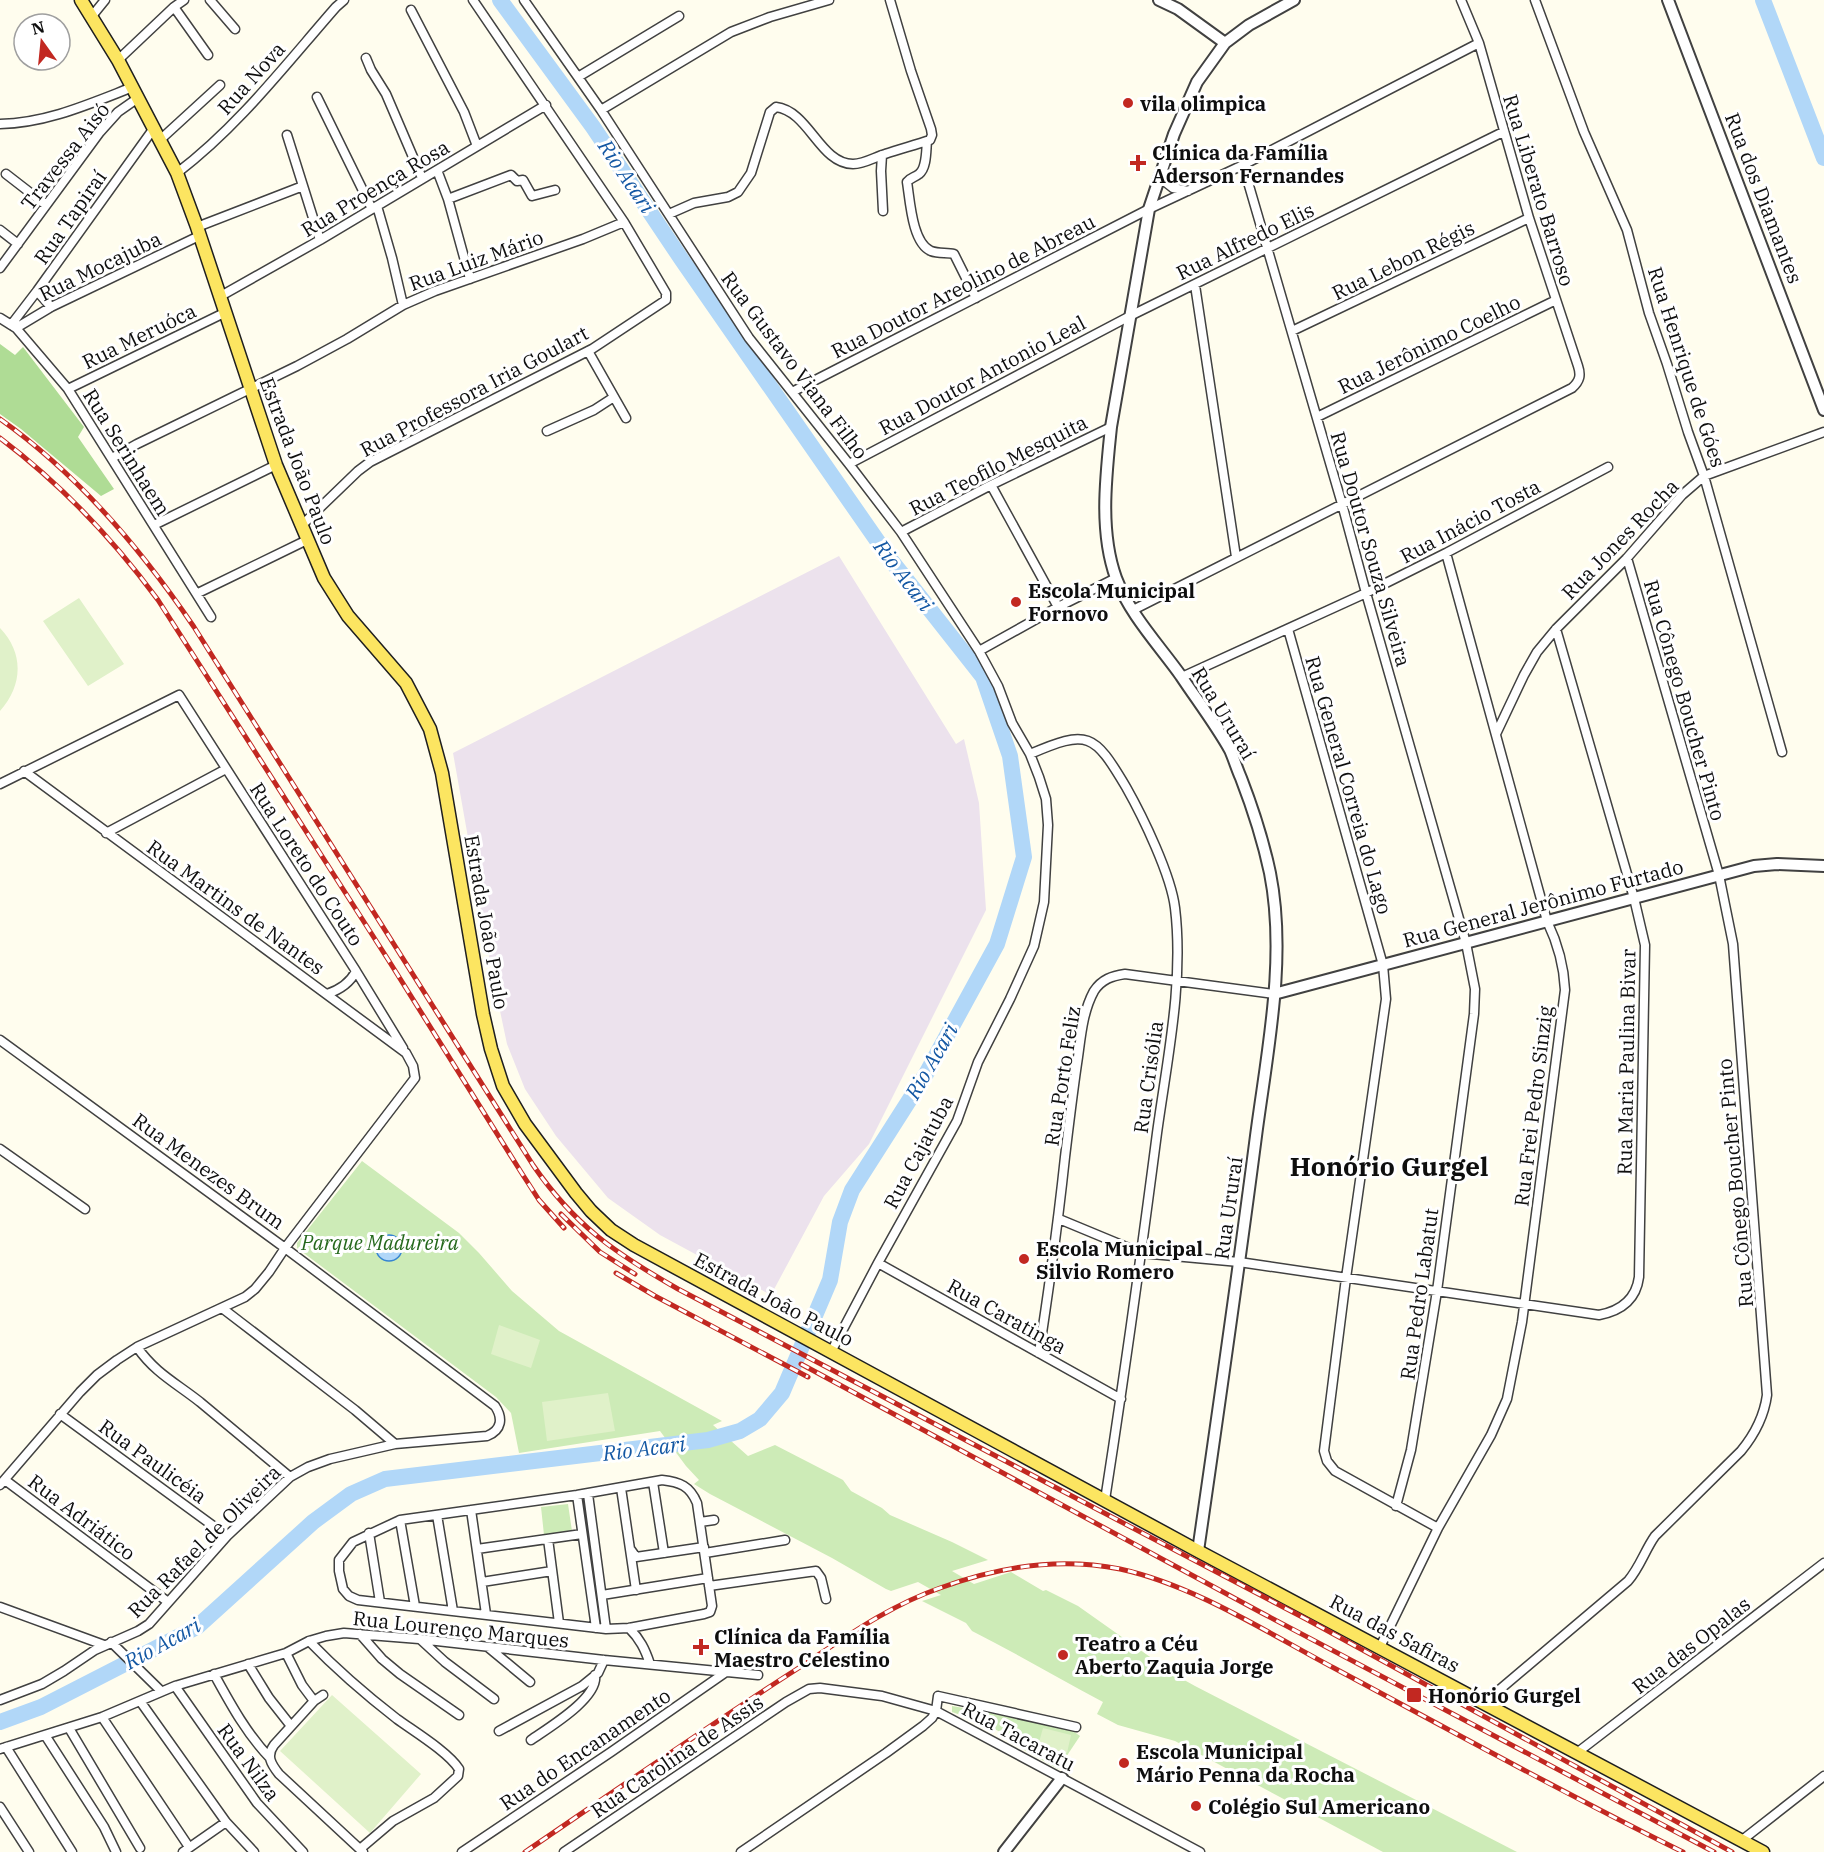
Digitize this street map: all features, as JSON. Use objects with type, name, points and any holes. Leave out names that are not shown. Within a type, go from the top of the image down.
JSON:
[{"type":"main road","name":"Estrada João Paulo","points":[[81,0],[136,92],[177,173],[276,465],[324,578],[348,616],[406,683],[430,729],[442,772],[488,1037],[503,1086],[525,1124],[591,1211],[611,1230],[634,1245],[1198,1551]]},
{"type":"main road","name":"Rua das Safiras","points":[[1198,1551],[1763,1852]]},
{"type":"street","points":[[92,16],[105,0]]},
{"type":"street","points":[[118,60],[184,0]]},
{"type":"street","points":[[210,0],[235,29]]},
{"type":"street","name":"Rua Nova","points":[[177,173],[192,162],[241,115],[344,0]]},
{"type":"street","points":[[473,0],[624,222]]},
{"type":"street","name":"Rua Gustavo Viana Filho","points":[[524,0],[601,110],[744,330],[901,532],[979,651],[998,686],[1012,723]]},
{"type":"street","points":[[601,110],[731,32],[770,16],[829,0]]},
{"type":"street","points":[[669,214],[694,203],[733,196],[738,192],[751,173],[770,112],[776,107],[798,118],[839,160],[856,164],[932,138],[890,0]]},
{"type":"street","points":[[1160,0],[1175,5],[1225,43]]},
{"type":"street","name":"Rua Ururaí","points":[[1198,1551],[1274,994],[1277,946],[1275,906],[1261,833],[1230,751],[1182,677],[1133,610],[1116,578],[1106,533],[1107,462],[1149,209],[1174,134],[1197,82],[1225,43],[1249,25],[1294,0]]},
{"type":"street","name":"Rua Liberato Barroso","points":[[1342,504],[1572,388],[1577,383],[1579,371],[1529,218],[1479,44],[1461,0]]},
{"type":"street","name":"Rua Henrique de Góes","points":[[1535,0],[1584,132],[1627,230],[1649,313],[1704,476],[1782,752]]},
{"type":"street","name":"Rua dos Diamantes","points":[[1668,0],[1824,410]]},
{"type":"street","points":[[174,7],[208,55]]},
{"type":"street","points":[[411,10],[465,112],[477,146]]},
{"type":"street","points":[[578,76],[680,16]]},
{"type":"street","name":"Rua Doutor Areolino de Abreau","points":[[792,392],[1149,209],[1243,165],[1479,44]]},
{"type":"street","points":[[366,58],[386,94],[422,178]]},
{"type":"street","points":[[161,139],[220,86]]},
{"type":"street","points":[[0,124],[22,124],[136,92]]},
{"type":"street","name":"Travessa Aisó","points":[[0,268],[104,127],[136,92]]},
{"type":"street","points":[[317,97],[375,208],[392,258],[403,305]]},
{"type":"street","name":"Rua Proença Rosa","points":[[219,297],[375,208],[546,105]]},
{"type":"street","name":"Rua Tapiraí","points":[[14,326],[154,128]]},
{"type":"street","name":"Rua Alfredo Elis","points":[[1130,316],[1503,132]]},
{"type":"street","points":[[287,135],[320,240]]},
{"type":"street","points":[[927,141],[922,170],[907,182],[914,223],[925,247],[937,253],[954,254],[975,298]]},
{"type":"street","points":[[882,155],[883,211]]},
{"type":"street","name":"Rua Doutor Souza Silveira","points":[[1243,165],[1466,943]]},
{"type":"street","points":[[437,170],[448,199],[470,279]]},
{"type":"street","points":[[6,174],[46,205]]},
{"type":"street","points":[[448,199],[511,175],[517,181],[523,180],[532,196],[555,190]]},
{"type":"street","points":[[1159,177],[1173,188],[1189,191]]},
{"type":"street","name":"Rua Mocajuba","points":[[14,326],[198,231],[303,186]]},
{"type":"street","name":"Rua Lebon Régis","points":[[1292,331],[1529,218]]},
{"type":"street","name":"Rua Luiz Mário","points":[[112,458],[323,353],[403,305],[435,291],[583,239],[624,222]]},
{"type":"street","name":"Rua Professora Iria Goulart","points":[[301,526],[351,477],[370,462],[588,351],[664,303],[666,293],[624,222]]},
{"type":"street","points":[[0,230],[18,244]]},
{"type":"street","points":[[1195,285],[1236,557]]},
{"type":"street","points":[[37,291],[51,307]]},
{"type":"street","name":"Rua Jerônimo Coelho","points":[[1317,417],[1556,300]]},
{"type":"street","name":"Rua Meruóca","points":[[68,389],[224,313]]},
{"type":"street","name":"Rua Doutor Antonio Leal","points":[[849,464],[1130,316]]},
{"type":"street","name":"Rua Serinhaem","points":[[0,318],[14,326],[68,389],[211,617]]},
{"type":"street","points":[[588,351],[626,418]]},
{"type":"street","points":[[548,430],[594,410],[614,397]]},
{"type":"street","name":"Rua Teofilo Mesquita","points":[[901,532],[1111,427]]},
{"type":"street","name":"Rua Jones Rocha","points":[[1496,734],[1537,652],[1556,629],[1628,558],[1683,495],[1704,476],[1824,432]]},
{"type":"street","points":[[154,525],[276,465]]},
{"type":"street","name":"Rua Inácio Tosta","points":[[1182,677],[1446,554],[1608,467]]},
{"type":"street","points":[[991,485],[1058,607]]},
{"type":"street","points":[[1133,610],[1342,504]]},
{"type":"street","points":[[198,593],[307,540]]},
{"type":"street","name":"Rua Frei Pedro Sinzig","points":[[1380,1647],[1438,1528],[1502,1413],[1512,1379],[1565,990],[1560,953],[1547,921],[1446,554]]},
{"type":"street","name":"Rua Cônego Boucher Pinto","points":[[1485,1702],[1628,1581],[1635,1573],[1647,1546],[1655,1536],[1742,1451],[1765,1408],[1767,1395],[1733,944],[1719,875],[1628,558]]},
{"type":"street","points":[[979,651],[1116,578]]},
{"type":"street","name":"Rua General Correia do Lago","points":[[1288,629],[1383,965],[1385,983],[1385,1013],[1346,1278],[1325,1442],[1327,1461],[1335,1471],[1347,1479],[1438,1528]]},
{"type":"street","name":"Rua Maria Paulina Bivar","points":[[1524,1304],[1599,1315],[1608,1313],[1625,1304],[1633,1296],[1638,1287],[1639,1277],[1646,962],[1644,935],[1556,629]]},
{"type":"street","name":"Rua Loreto do Couto","points":[[24,771],[179,695],[406,1053]]},
{"type":"street","name":"Rua Cajatuba","points":[[827,1350],[957,1121],[978,1062],[1034,946],[1044,902],[1048,825],[1046,799],[1030,754],[1012,723]]},
{"type":"street","name":"Rua Crisólia","points":[[1030,754],[1061,741],[1087,740],[1103,752],[1143,821],[1173,897],[1177,981],[1121,1399],[1105,1500]]},
{"type":"street","points":[[106,833],[226,769]]},
{"type":"street","points":[[0,784],[24,771]]},
{"type":"street","name":"Rua Martins de Nantes","points":[[24,771],[406,1053]]},
{"type":"street","name":"Rua General Jerônimo Furtado","points":[[1274,994],[1754,866],[1777,864],[1824,866]]},
{"type":"street","name":"Rua Pedro Labatut","points":[[1396,1506],[1411,1450],[1437,1291],[1474,1014],[1475,988],[1466,943]]},
{"type":"street","points":[[327,993],[334,992],[348,982],[356,971]]},
{"type":"street","name":"Rua Porto Feliz","points":[[1039,1353],[1059,1219],[1083,1022],[1094,992],[1108,978],[1141,975],[1274,994]]},
{"type":"street","name":"Rua Menezes Brum","points":[[0,1040],[285,1248],[495,1406],[500,1414],[500,1424]]},
{"type":"street","points":[[2,1482],[97,1375],[137,1347],[245,1298],[255,1289],[415,1078],[413,1066],[406,1053]]},
{"type":"street","points":[[0,1149],[85,1209]]},
{"type":"street","points":[[1059,1219],[1141,1253],[1239,1262],[1524,1304]]},
{"type":"street","name":"Rua Caratinga","points":[[878,1263],[1121,1399]]},
{"type":"street","points":[[222,1308],[355,1410],[395,1444]]},
{"type":"street","points":[[137,1347],[147,1362],[157,1371],[198,1401],[290,1477]]},
{"type":"street","name":"Rua Paulicéia","points":[[60,1414],[227,1536]]},
{"type":"street","name":"Rua Rafael de Oliveira","points":[[0,1700],[42,1684],[107,1644],[149,1624],[227,1536],[290,1477],[308,1467],[330,1459],[395,1444],[487,1436],[497,1431],[500,1424]]},
{"type":"street","points":[[662,1480],[672,1481],[690,1490],[698,1503],[712,1606],[710,1612],[628,1628],[606,1629],[358,1600],[349,1596],[343,1589],[339,1560],[345,1551],[353,1542],[400,1520],[621,1488],[662,1480]]},
{"type":"street","name":"Rua Adriático","points":[[2,1482],[168,1602]]},
{"type":"street","points":[[653,1482],[664,1553]]},
{"type":"street","points":[[621,1488],[636,1590]]},
{"type":"street","points":[[588,1494],[606,1629]]},
{"type":"street","points":[[577,1495],[596,1628]]},
{"type":"street","points":[[471,1510],[486,1614]]},
{"type":"street","points":[[437,1515],[453,1611]]},
{"type":"street","points":[[400,1520],[415,1606]]},
{"type":"street","points":[[700,1522],[714,1520]]},
{"type":"street","points":[[369,1533],[380,1602]]},
{"type":"street","points":[[477,1550],[582,1534]]},
{"type":"street","points":[[548,1539],[559,1623]]},
{"type":"street","points":[[632,1551],[636,1557],[785,1540]]},
{"type":"street","name":"Rua das Opalas","points":[[1578,1752],[1824,1563]]},
{"type":"street","points":[[482,1582],[552,1571]]},
{"type":"street","points":[[602,1595],[816,1571],[821,1578],[826,1599]]},
{"type":"street","points":[[0,1607],[107,1644],[118,1650],[160,1691]]},
{"type":"street","points":[[628,1628],[639,1639],[650,1664]]},
{"type":"street","name":"Rua Lourenço Marques","points":[[3,1748],[102,1718],[160,1691],[286,1653],[309,1641],[344,1633],[419,1638],[489,1648],[759,1675]]},
{"type":"street","points":[[360,1634],[382,1659],[400,1674],[459,1715]]},
{"type":"street","points":[[419,1638],[445,1662],[494,1699]]},
{"type":"street","points":[[309,1641],[360,1690],[445,1754],[459,1769],[458,1776],[434,1798],[393,1821],[362,1851],[279,1774],[270,1758],[270,1750],[314,1701],[323,1695]]},
{"type":"street","points":[[489,1648],[530,1682]]},
{"type":"street","points":[[286,1653],[302,1685],[314,1701]]},
{"type":"street","points":[[499,1731],[582,1686],[595,1675],[604,1660]]},
{"type":"street","points":[[249,1664],[269,1698],[291,1726]]},
{"type":"street","name":"Rua do Encanamento","points":[[462,1852],[726,1672]]},
{"type":"street","points":[[214,1674],[257,1745],[270,1758]]},
{"type":"street","points":[[531,1740],[557,1722],[588,1695],[595,1683],[595,1675]]},
{"type":"street","name":"Rua Nilza","points":[[175,1686],[244,1787],[303,1852]]},
{"type":"street","name":"Rua Tacaratu","points":[[809,1689],[820,1688],[882,1696],[936,1711],[1200,1852]]},
{"type":"street","name":"Rua Carolina de Assis","points":[[564,1852],[786,1702],[809,1689]]},
{"type":"street","points":[[741,1852],[923,1726],[936,1711],[939,1696],[1076,1727]]},
{"type":"street","points":[[140,1701],[226,1822],[251,1849]]},
{"type":"street","points":[[102,1718],[186,1850],[226,1822]]},
{"type":"street","points":[[69,1728],[140,1848]]},
{"type":"street","points":[[45,1735],[104,1827],[116,1852]]},
{"type":"street","points":[[3,1748],[72,1852]]},
{"type":"street","points":[[1741,1841],[1824,1776]]},
{"type":"street","points":[[1004,1852],[1062,1778]]},
{"type":"street","points":[[0,1807],[30,1852]]},
{"type":"street","points":[[237,1852],[251,1849]]},
{"type":"shaded area","points":[[839,556],[956,744],[964,739],[979,803],[986,910],[869,1144],[824,1196],[771,1295],[660,1235],[608,1198],[556,1136],[525,1089],[507,1044],[453,753]]},
{"type":"green space","points":[[0,344],[15,355],[23,347],[84,427],[78,437],[114,489],[101,496],[0,414]]},
{"type":"green space","points":[[79,598],[124,664],[88,686],[43,621]]},
{"type":"green space","points":[[0,628],[13,648],[18,669],[13,691],[0,711]]},
{"type":"green space","name":"Parque Madureira","points":[[362,1161],[459,1233],[512,1291],[559,1331],[722,1421],[713,1425],[748,1456],[775,1445],[843,1480],[851,1491],[890,1515],[988,1560],[952,1571],[974,1584],[1011,1572],[1043,1591],[1046,1590],[1078,1606],[1177,1676],[1195,1686],[1517,1852],[1383,1852],[1175,1741],[1118,1725],[1097,1714],[1103,1702],[972,1631],[966,1623],[922,1601],[941,1595],[918,1582],[891,1591],[886,1589],[694,1484],[699,1480],[660,1431],[519,1453],[511,1413],[496,1397],[297,1248],[297,1243]]},
{"type":"green space","points":[[499,1325],[540,1340],[531,1368],[491,1354]]},
{"type":"green space","points":[[608,1393],[615,1431],[547,1441],[542,1402]]},
{"type":"green space","points":[[568,1504],[572,1531],[544,1535],[541,1507]]},
{"type":"green space","points":[[332,1695],[421,1774],[370,1833],[280,1751]]},
{"type":"green space","points":[[952,1706],[1069,1728],[1080,1736],[1058,1769],[1024,1750],[1018,1742],[1006,1735],[981,1722],[952,1712]]},
{"type":"green space","points":[[1043,1728],[1071,1735],[1067,1753],[1038,1746]]},
{"type":"water","points":[[389,1235],[399,1238],[402,1248],[399,1258],[389,1261],[379,1258],[376,1248],[379,1238]]},
{"type":"waterway","name":"Rio Acari","points":[[0,1722],[41,1707],[197,1627],[313,1522],[351,1494],[385,1479],[708,1440],[740,1431],[760,1419],[782,1393],[830,1280],[840,1222],[852,1190],[926,1074],[997,944],[1024,857],[1010,756],[983,677],[890,559],[682,260],[593,127],[500,0]]},
{"type":"waterway","points":[[1763,0],[1824,158]]},
{"type":"railway","points":[[0,419],[29,441],[82,488],[130,541],[174,598],[533,1165],[581,1222],[616,1250],[678,1289],[1306,1619],[1732,1852]]},
{"type":"railway","points":[[0,438],[44,474],[85,513],[123,555],[158,600],[539,1200],[564,1228]]},
{"type":"railway","points":[[561,1214],[600,1252],[635,1274]]},
{"type":"railway","points":[[616,1273],[808,1377]]},
{"type":"railway","points":[[801,1364],[1262,1613],[1714,1852]]},
{"type":"railway","points":[[525,1852],[763,1691],[849,1635],[902,1604],[940,1588],[984,1574],[1052,1564],[1120,1569],[1148,1576],[1203,1598],[1551,1785],[1683,1852]]},
{"type":"place","name":"vila olimpica","points":[[1128,103]]},
{"type":"place","name":"Clínica da Família Aderson Fernandes","points":[[1138,163]]},
{"type":"place","name":"Escola Municipal Fornovo","points":[[1016,602]]},
{"type":"place","name":"Escola Municipal Silvio Romero","points":[[1024,1259]]},
{"type":"place","name":"Clínica da Família Maestro Celestino","points":[[701,1647]]},
{"type":"place","name":"Teatro a Céu Aberto Zaquia Jorge","points":[[1063,1655]]},
{"type":"place","name":"Honório Gurgel","points":[[1414,1695]]},
{"type":"place","name":"Escola Municipal Mário Penna da Rocha","points":[[1124,1763]]},
{"type":"place","name":"Colégio Sul Americano","points":[[1196,1806]]},
{"type":"district","name":"Honório Gurgel","points":[[1389,1166]]}]
